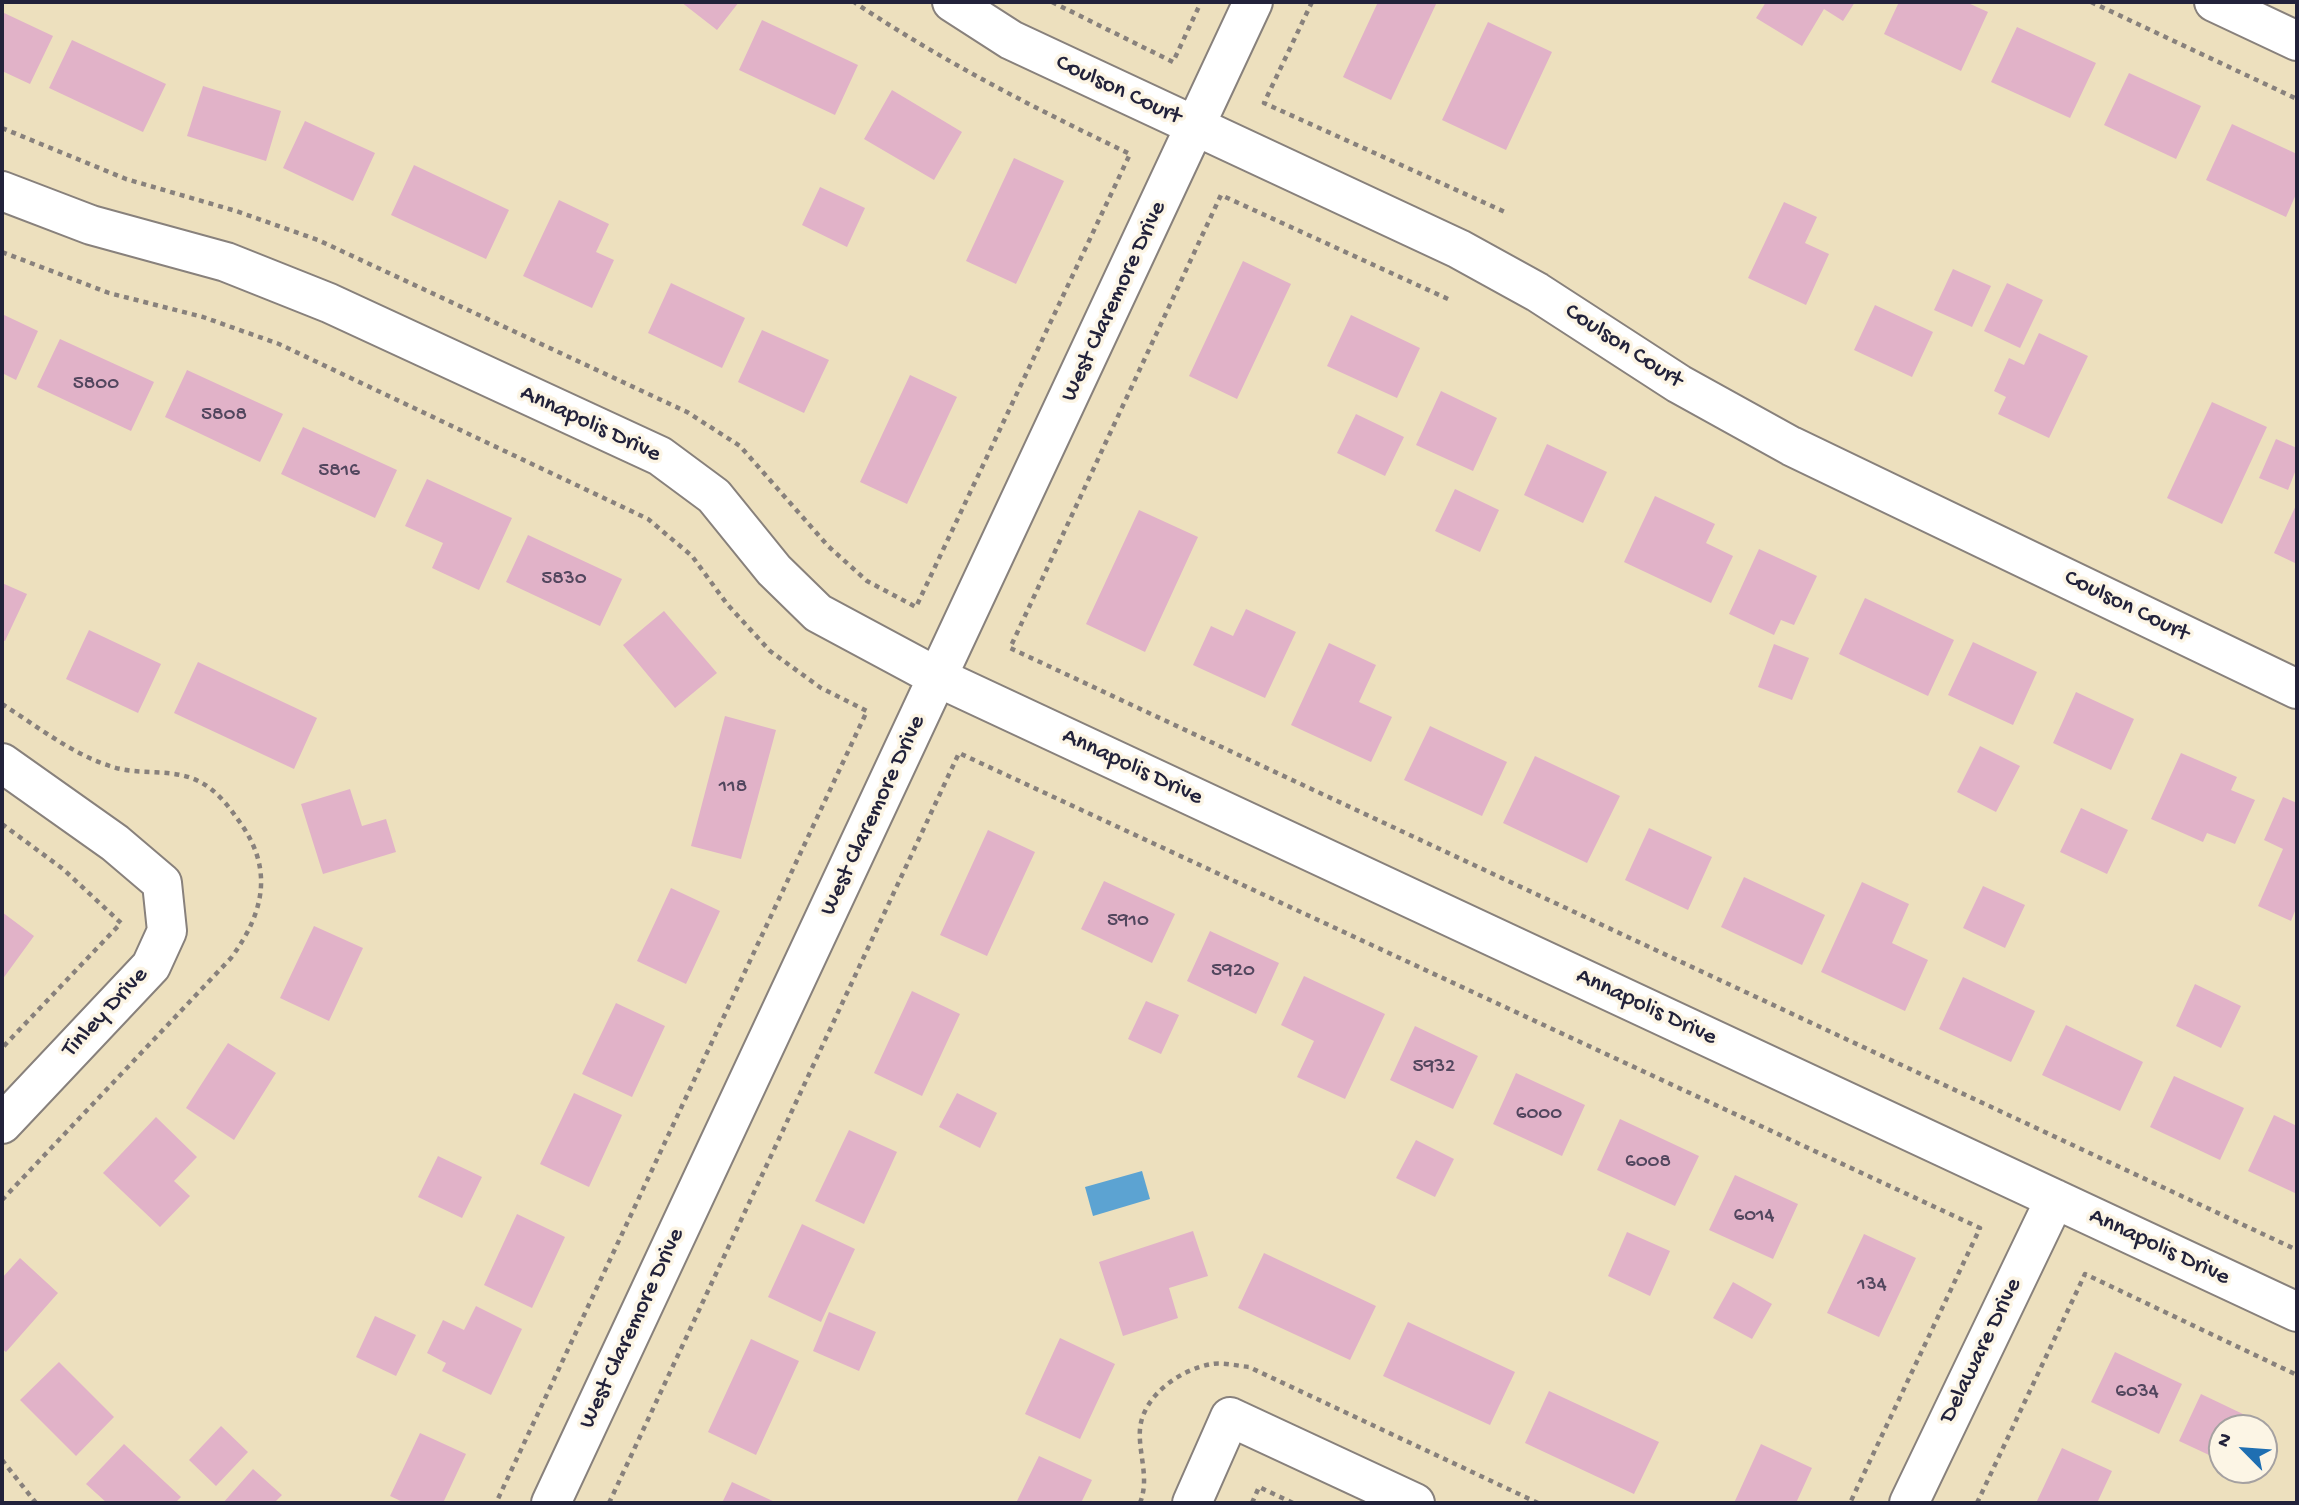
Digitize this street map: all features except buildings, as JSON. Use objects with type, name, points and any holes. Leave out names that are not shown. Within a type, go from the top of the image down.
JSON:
[{"type":"street","name":"Coulson Court","points":[[951,2],[1011,40],[1459,249],[1537,292],[1679,384],[1791,446],[2297,689]]},
{"type":"street","name":"West Claremore Drive","points":[[551,1503],[1197,128],[1253,2]]},
{"type":"street","points":[[2214,2],[2297,41]]},
{"type":"street","name":"Annapolis Drive","points":[[2,191],[91,225],[226,261],[329,303],[660,456],[714,496],[774,570],[818,613],[939,678],[2297,1312]]},
{"type":"street","name":"Tinley Drive","points":[[2,763],[115,843],[162,883],[167,931],[151,966],[2,1124]]},
{"type":"street","name":"Delaware Drive","points":[[1909,1503],[2055,1199]]},
{"type":"street","points":[[1192,1503],[1230,1417],[1415,1503]]},
{"type":"path","points":[[2,128],[126,179],[236,211],[318,240],[687,412],[740,446],[787,496],[828,546],[867,581],[916,607],[1130,154],[986,83],[916,44],[854,2]]},
{"type":"path","points":[[1052,2],[1173,62],[1201,2]]},
{"type":"path","points":[[1312,2],[1264,103],[1505,212]]},
{"type":"path","points":[[2091,2],[2297,99]]},
{"type":"path","points":[[1448,299],[1221,195],[1010,648],[2297,1250]]},
{"type":"path","points":[[2,252],[109,293],[203,317],[279,344],[648,519],[692,556],[727,604],[770,651],[821,688],[867,711],[496,1503]]},
{"type":"path","points":[[609,1503],[958,753],[1980,1228],[1850,1503]]},
{"type":"path","points":[[2,824],[63,869],[121,923],[2,1048]]},
{"type":"path","points":[[1977,1503],[2085,1274],[2297,1374]]},
{"type":"path","points":[[2,1460],[36,1503]]},
{"type":"path","points":[[1252,1503],[1259,1487],[1293,1503]]},
{"type":"water","points":[[1142,1171],[1150,1199],[1093,1216],[1085,1187]]}]
